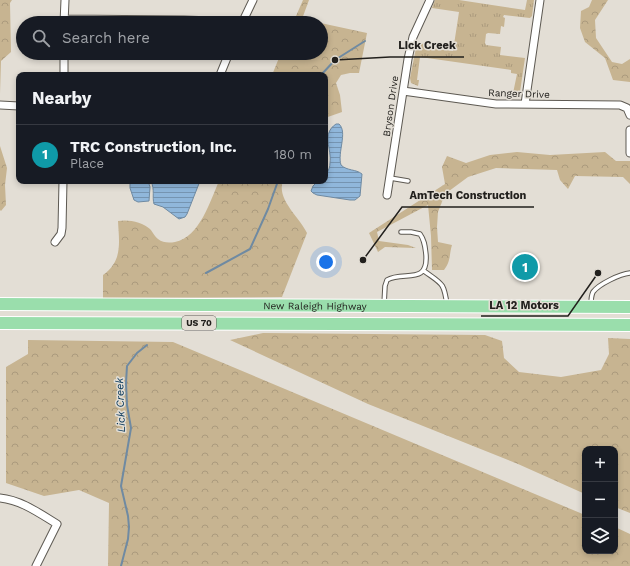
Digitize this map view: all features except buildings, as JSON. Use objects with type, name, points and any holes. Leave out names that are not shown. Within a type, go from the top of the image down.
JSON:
[{"type":"highway","name":"New Raleigh Highway","points":[[0,304],[630,307]]},
{"type":"highway","points":[[591,307],[591,325]]},
{"type":"highway","name":"New Raleigh Highway","points":[[0,323],[630,325]]},
{"type":"street","points":[[64,16],[65,0]]},
{"type":"street","points":[[245,16],[253,0]]},
{"type":"street","name":"Bryson Drive","points":[[387,195],[408,59],[413,37],[430,0]]},
{"type":"street","points":[[525,104],[540,0]]},
{"type":"street","points":[[64,60],[64,72]]},
{"type":"street","points":[[221,72],[226,60]]},
{"type":"street","name":"Ranger Drive","points":[[403,91],[496,104],[620,105],[627,108],[630,115]]},
{"type":"street","points":[[0,106],[16,106]]},
{"type":"street","points":[[630,130],[630,153]]},
{"type":"street","points":[[55,242],[61,234],[62,228],[63,184]]},
{"type":"street","points":[[0,498],[9,499],[19,503],[56,524],[36,566]]},
{"type":"lane","points":[[390,178],[408,181]]},
{"type":"lane","points":[[384,306],[385,286],[387,280],[393,277],[415,275],[424,271],[427,263],[425,246],[422,238],[416,232],[401,232]]},
{"type":"lane","points":[[424,271],[443,285],[447,306]]},
{"type":"lane","points":[[591,307],[592,296],[595,290],[617,277],[630,273]]},
{"type":"green space","points":[[0,0],[12,0],[10,3],[11,52],[1,61],[0,94]]},
{"type":"green space","points":[[303,0],[309,0],[303,16],[296,16]]},
{"type":"green space","points":[[435,0],[459,0],[525,10],[527,0],[534,0],[532,16],[530,18],[504,15],[504,27],[501,26],[500,34],[486,34],[486,45],[501,47],[500,55],[525,58],[520,92],[517,97],[512,98],[517,74],[511,73],[511,70],[420,57],[417,80],[419,80],[418,86],[411,83],[410,78],[417,43],[431,45],[431,48],[453,51],[459,12],[432,8]]},
{"type":"green space","points":[[592,0],[608,0],[595,20],[596,38],[612,62],[622,64],[630,59],[630,82],[613,80],[605,58],[585,42],[580,28],[581,11],[589,7]]},
{"type":"green space","points":[[328,25],[367,33],[359,73],[341,75],[336,83],[340,95],[342,112],[328,117],[328,72],[273,72],[278,60],[328,60]]},
{"type":"green space","points":[[0,146],[7,168],[5,185],[6,205],[1,211],[0,210]]},
{"type":"green space","points":[[517,152],[550,155],[605,152],[616,161],[630,161],[630,184],[623,177],[575,176],[568,189],[560,180],[557,170],[496,168],[468,177],[445,194],[438,212],[438,242],[452,245],[449,261],[444,270],[432,270],[428,205],[377,232],[379,241],[408,245],[416,248],[385,247],[378,252],[369,233],[445,184],[442,167],[447,156],[466,163],[490,155]]},
{"type":"green space","points":[[218,184],[283,184],[283,195],[307,233],[282,297],[103,298],[103,275],[114,264],[117,257],[119,244],[118,221],[122,220],[139,223],[150,229],[158,239],[168,243],[175,242],[184,239],[198,226],[208,208]]},
{"type":"green space","points":[[263,333],[485,335],[502,341],[504,358],[519,372],[561,377],[601,370],[609,354],[608,338],[630,339],[630,513],[618,508],[618,446],[582,446],[582,493],[518,464],[368,404],[230,340]]},
{"type":"green space","points":[[28,340],[173,342],[582,514],[582,554],[618,554],[618,528],[630,534],[630,566],[108,566],[109,503],[79,490],[44,496],[6,483],[6,367],[28,354]]},
{"type":"water","points":[[336,124],[339,124],[343,132],[340,155],[341,165],[362,174],[360,196],[355,200],[317,195],[311,191],[315,184],[328,184],[330,158],[328,137],[332,128]]},
{"type":"water","points":[[130,184],[149,184],[149,201],[138,202],[134,200]]},
{"type":"water","points":[[152,184],[199,184],[187,214],[185,217],[179,219],[163,207],[154,204]]},
{"type":"waterway","name":"Lick Creek","points":[[324,72],[335,60],[365,41]]},
{"type":"waterway","name":"Lick Creek","points":[[206,273],[250,249],[268,209],[277,184]]},
{"type":"waterway","name":"Lick Creek","points":[[121,566],[128,539],[129,527],[121,486],[131,428],[127,405],[127,366],[137,353],[147,345]]},
{"type":"place","name":"Lick Creek","points":[[335,60]]},
{"type":"place","name":"AmTech Construction","points":[[363,260]]},
{"type":"place","name":"TRC Construction, Inc.","points":[[525,267]]},
{"type":"place","name":"LA 12 Motors","points":[[598,273]]}]
